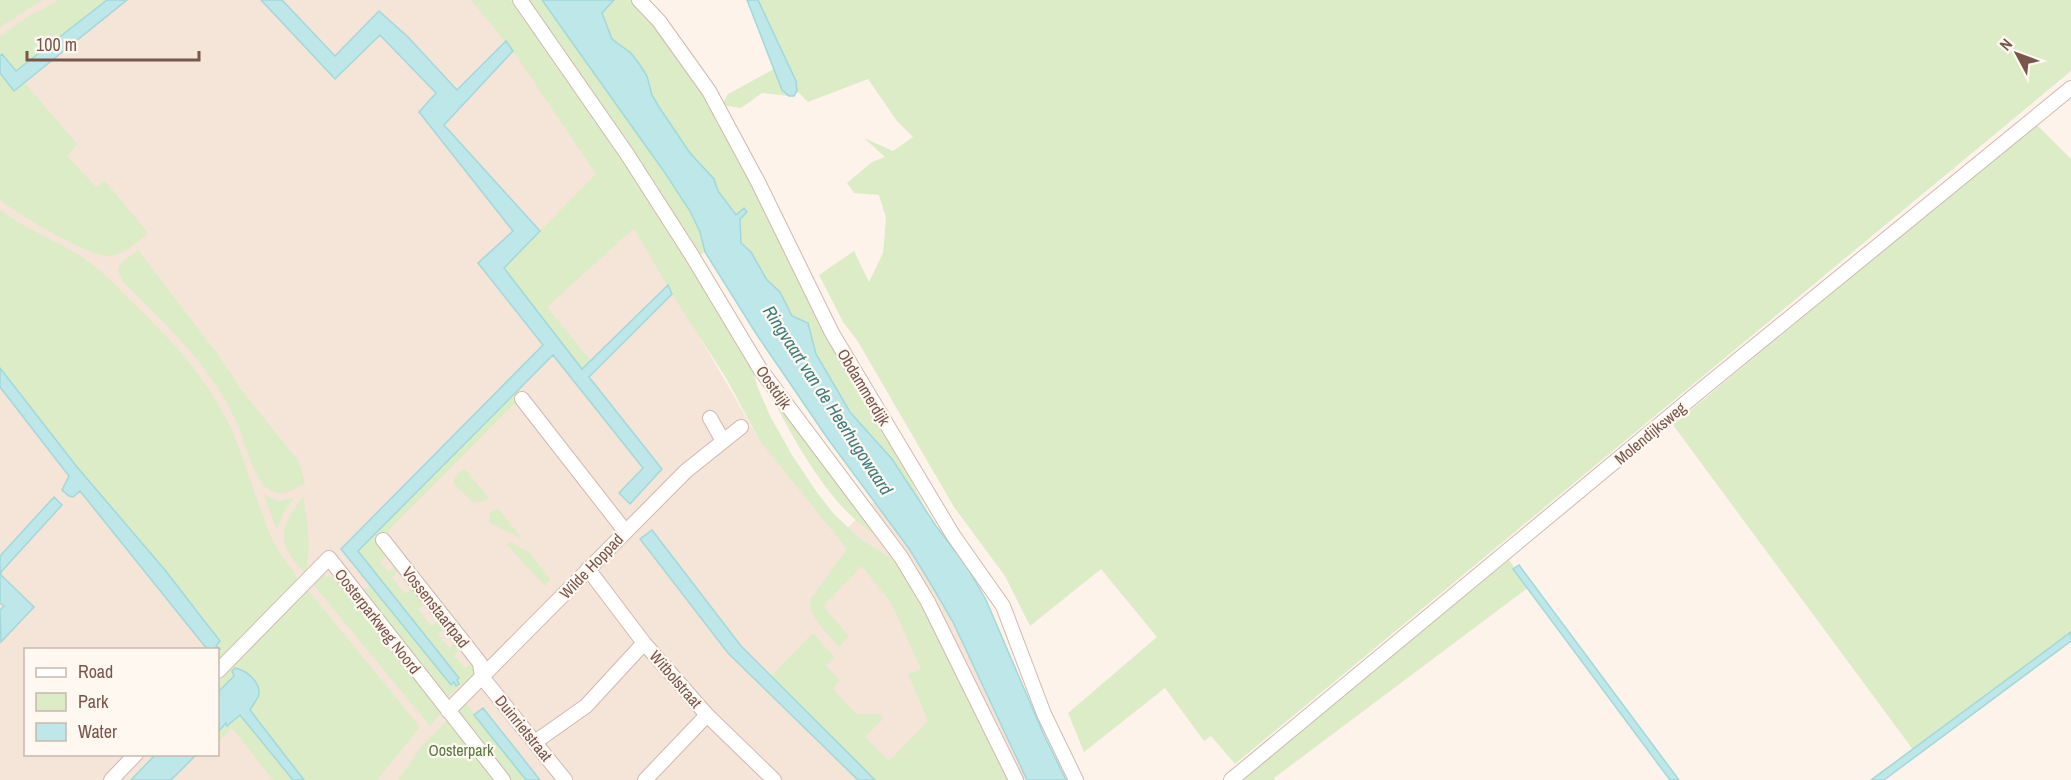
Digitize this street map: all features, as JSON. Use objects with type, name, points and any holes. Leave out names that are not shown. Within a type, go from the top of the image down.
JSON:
[{"type":"street","name":"Oostdijk","points":[[520,0],[627,154],[691,254],[760,369],[901,557],[928,602],[1016,780]]},
{"type":"street","name":"Obdammerdijk","points":[[639,0],[658,21],[709,91],[758,182],[832,333],[953,535],[1003,606],[1044,714],[1076,780]]},
{"type":"street","name":"Molendijksweg","points":[[1231,780],[1706,386],[2071,88]]},
{"type":"street","points":[[522,399],[625,531]]},
{"type":"street","points":[[710,418],[723,441]]},
{"type":"street","name":"Wilde Hoppad","points":[[448,711],[686,471],[741,427]]},
{"type":"street","name":"Vossenstaartpad","points":[[383,540],[480,663],[482,676]]},
{"type":"street","name":"Oosterparkweg Noord","points":[[219,671],[329,558],[503,780]]},
{"type":"street","name":"Witbolstraat","points":[[588,569],[644,643],[707,715],[774,780]]},
{"type":"street","points":[[535,742],[586,706],[644,643]]},
{"type":"street","name":"Duinrietstraat","points":[[482,676],[565,780]]},
{"type":"street","points":[[645,780],[707,715]]},
{"type":"street","points":[[111,780],[134,756]]},
{"type":"shaded area","points":[[0,0],[486,0],[626,210],[760,441],[842,533],[880,496],[981,667],[1044,780],[0,780]]},
{"type":"green space","points":[[0,0],[42,0],[0,27]]},
{"type":"green space","points":[[59,0],[107,0],[16,71],[2,54],[0,56],[0,36],[26,18]]},
{"type":"green space","points":[[471,0],[511,0],[634,175],[709,295],[753,371],[770,416],[816,491],[833,513],[859,538],[895,561],[928,619],[1008,780],[875,780],[771,676],[813,633],[834,657],[826,666],[840,680],[833,689],[856,714],[879,714],[884,718],[865,737],[889,761],[928,721],[908,674],[921,669],[891,603],[862,566],[823,606],[849,636],[839,647],[816,619],[810,600],[847,549],[760,441],[726,378],[672,294],[634,228],[547,307],[591,361],[582,369],[504,268],[596,174],[513,51]]},
{"type":"green space","points":[[527,0],[542,0],[600,80],[690,211],[700,232],[705,252],[700,255]]},
{"type":"green space","points":[[614,0],[631,0],[657,28],[709,105],[792,259],[813,311],[858,392],[903,465],[932,521],[892,459],[851,412],[816,354],[804,321],[792,316],[780,292],[767,280],[751,252],[741,243],[740,219],[747,211],[736,215],[718,191],[714,179],[690,153],[659,107],[652,95],[647,76],[619,43],[612,39],[602,13]]},
{"type":"green space","points":[[758,0],[2071,0],[2071,71],[1235,764],[1211,736],[1204,741],[1165,688],[1084,752],[1068,713],[1157,637],[1101,569],[1030,626],[1005,576],[954,507],[857,340],[843,322],[819,275],[854,251],[869,282],[883,253],[886,218],[879,195],[854,193],[847,183],[872,162],[885,157],[864,138],[893,151],[913,137],[897,121],[868,79],[808,102],[796,92],[796,81]]},
{"type":"green space","points":[[774,69],[782,89],[789,96],[762,93],[741,108],[722,105],[728,94]]},
{"type":"green space","points":[[0,74],[14,91],[25,83],[77,144],[67,156],[96,187],[105,181],[148,233],[146,235],[120,253],[110,256],[101,255],[54,234],[0,200]]},
{"type":"green space","points":[[2036,124],[2071,159],[2071,637],[1914,751],[1673,425]]},
{"type":"green space","points":[[0,210],[90,263],[158,328],[193,367],[229,424],[271,537],[298,582],[219,662],[219,648],[216,646],[209,624],[77,467],[0,368]]},
{"type":"green space","points":[[138,250],[216,352],[240,388],[299,462],[305,483],[282,493],[273,492],[263,484],[253,468],[237,423],[215,383],[187,347],[123,282],[118,271],[120,264]]},
{"type":"green space","points":[[519,390],[523,395],[376,543],[387,556],[380,562],[388,572],[395,567],[399,571],[392,577],[405,594],[412,588],[424,603],[418,609],[431,626],[438,621],[444,629],[438,634],[449,648],[456,643],[461,649],[454,655],[465,668],[472,663],[474,671],[471,678],[447,698],[360,591],[370,586],[450,684],[459,683],[457,680],[459,677],[358,551]]},
{"type":"green space","points":[[769,392],[886,544],[860,524],[837,501],[800,448]]},
{"type":"green space","points":[[465,469],[488,497],[487,500],[474,503],[454,484],[454,479]]},
{"type":"green space","points":[[264,495],[279,501],[294,498],[276,528]]},
{"type":"green space","points":[[303,497],[308,535],[306,573],[287,550],[284,542],[285,527]]},
{"type":"green space","points":[[498,508],[520,538],[490,523],[489,513]]},
{"type":"green space","points":[[510,542],[530,553],[550,579],[545,586],[507,545]]},
{"type":"green space","points":[[1509,560],[1529,587],[1274,778],[1275,780],[1240,780]]},
{"type":"green space","points":[[319,576],[336,577],[442,712],[430,726],[312,583]]},
{"type":"green space","points":[[307,589],[420,727],[377,780],[304,780],[249,710],[258,697],[243,669],[235,668],[234,675],[219,691],[219,678]]},
{"type":"green space","name":"Oosterpark","points":[[465,702],[526,780],[398,780],[421,747]]},
{"type":"green space","points":[[240,715],[293,780],[273,780],[232,728],[219,741],[219,731]]},
{"type":"water","points":[[107,0],[127,0],[14,91],[0,73],[2,54],[16,71]]},
{"type":"water","points":[[261,0],[282,0],[335,56],[379,11],[408,37],[457,90],[506,41],[513,51],[444,125],[540,231],[504,268],[582,369],[668,285],[672,294],[589,377],[662,469],[630,504],[619,493],[643,468],[553,355],[358,551],[459,678],[457,680],[459,684],[456,686],[454,682],[451,685],[341,549],[543,345],[478,263],[513,231],[419,112],[436,93],[380,35],[335,79]]},
{"type":"water","name":"Ringvaart van de Heerhugowaard","points":[[542,0],[614,0],[602,13],[612,39],[631,53],[640,65],[647,76],[652,95],[659,107],[690,153],[714,179],[718,191],[736,215],[744,208],[747,212],[740,219],[741,243],[751,252],[767,280],[780,292],[792,316],[808,323],[816,354],[850,412],[892,459],[936,526],[966,565],[986,600],[1044,735],[1066,780],[1027,780],[953,622],[910,550],[828,439],[757,335],[705,252],[700,232],[690,211]]},
{"type":"water","points":[[747,0],[758,0],[796,81],[797,91],[794,96],[789,96],[782,90]]},
{"type":"water","points":[[0,368],[77,467],[165,570],[220,641],[216,646],[219,648],[206,648],[80,491],[73,497],[62,490],[69,476],[0,387]]},
{"type":"water","points":[[54,497],[62,505],[1,572],[1,575],[34,607],[1,642],[0,610],[4,606],[0,603],[0,556]]},
{"type":"water","points":[[652,530],[741,646],[875,780],[858,780],[728,653],[640,539]]},
{"type":"water","points":[[1519,565],[1679,780],[1670,780],[1513,569]]},
{"type":"water","points":[[2071,632],[2071,641],[1884,780],[1871,780]]},
{"type":"water","points":[[235,668],[244,671],[256,682],[258,697],[250,710],[304,780],[293,780],[240,715],[227,726],[226,723],[219,731],[219,691],[234,676],[232,671]]},
{"type":"water","points":[[483,708],[540,780],[526,780],[474,715]]},
{"type":"water","points":[[154,756],[195,756],[171,780],[131,780]]}]
